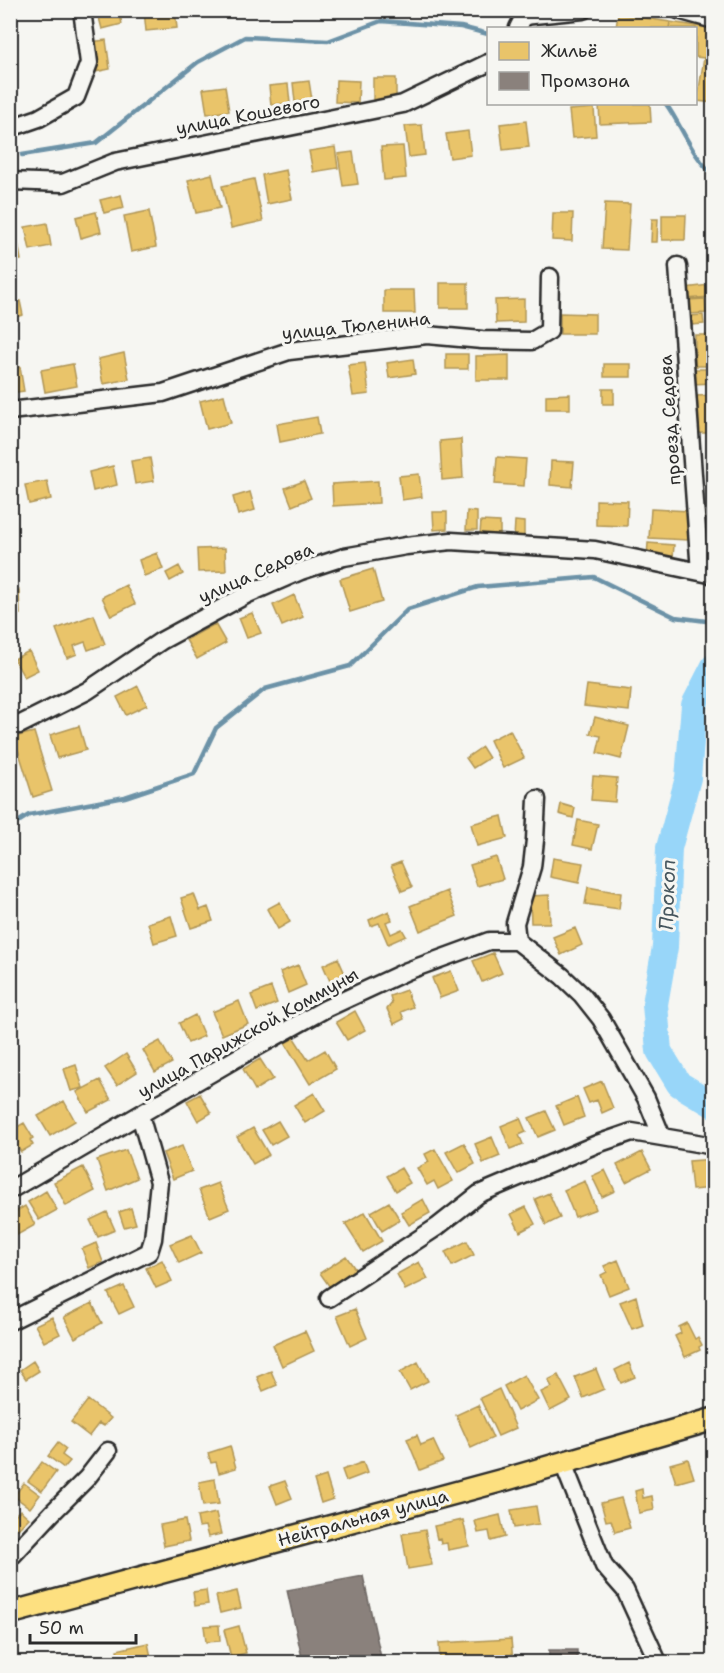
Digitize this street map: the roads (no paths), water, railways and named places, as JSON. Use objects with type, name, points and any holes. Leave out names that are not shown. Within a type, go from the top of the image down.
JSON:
[{"type":"main road","name":"Нейтральная улица","points":[[10,1613],[714,1419]]},
{"type":"street","points":[[10,128],[39,118],[76,97],[89,63],[82,10]]},
{"type":"street","points":[[518,27],[524,16],[583,10]]},
{"type":"street","points":[[678,10],[714,20]]},
{"type":"street","name":"улица Кошевого","points":[[10,181],[63,183],[115,162],[403,104],[487,64]]},
{"type":"street","name":"проезд Седова","points":[[678,266],[707,573]]},
{"type":"street","name":"улица Тюленина","points":[[10,411],[163,393],[289,351],[427,335],[482,340],[532,341],[549,331],[550,277]]},
{"type":"street","name":"улица Седова","points":[[15,724],[87,691],[161,641],[246,595],[301,571],[344,557],[451,541],[595,550],[707,573]]},
{"type":"street","points":[[537,799],[536,840],[532,867],[515,923],[517,941],[562,976],[582,995],[601,1019],[646,1098],[662,1137]]},
{"type":"street","name":"улица Парижской Коммуны","points":[[10,1190],[325,1009],[407,971],[489,941],[517,941]]},
{"type":"street","points":[[10,1321],[149,1252],[153,1239],[159,1182],[140,1115]]},
{"type":"street","points":[[329,1298],[437,1227],[479,1194],[597,1144],[632,1132],[714,1146]]},
{"type":"street","points":[[10,1558],[87,1478],[108,1451]]},
{"type":"street","points":[[563,1462],[604,1566],[625,1590],[658,1662]]},
{"type":"waterway","points":[[22,155],[96,143],[198,62],[245,37],[328,41],[381,21],[461,27],[487,34]]},
{"type":"waterway","points":[[667,105],[699,159],[714,175]]},
{"type":"waterway","points":[[10,827],[29,815],[125,797],[194,774],[216,728],[265,689],[350,666],[408,609],[478,587],[594,577],[675,617],[714,622]]},
{"type":"waterway","name":"Прокоп","points":[[714,666],[694,705],[688,778],[669,848],[665,947],[655,1004],[659,1051],[679,1084],[714,1105]]}]
